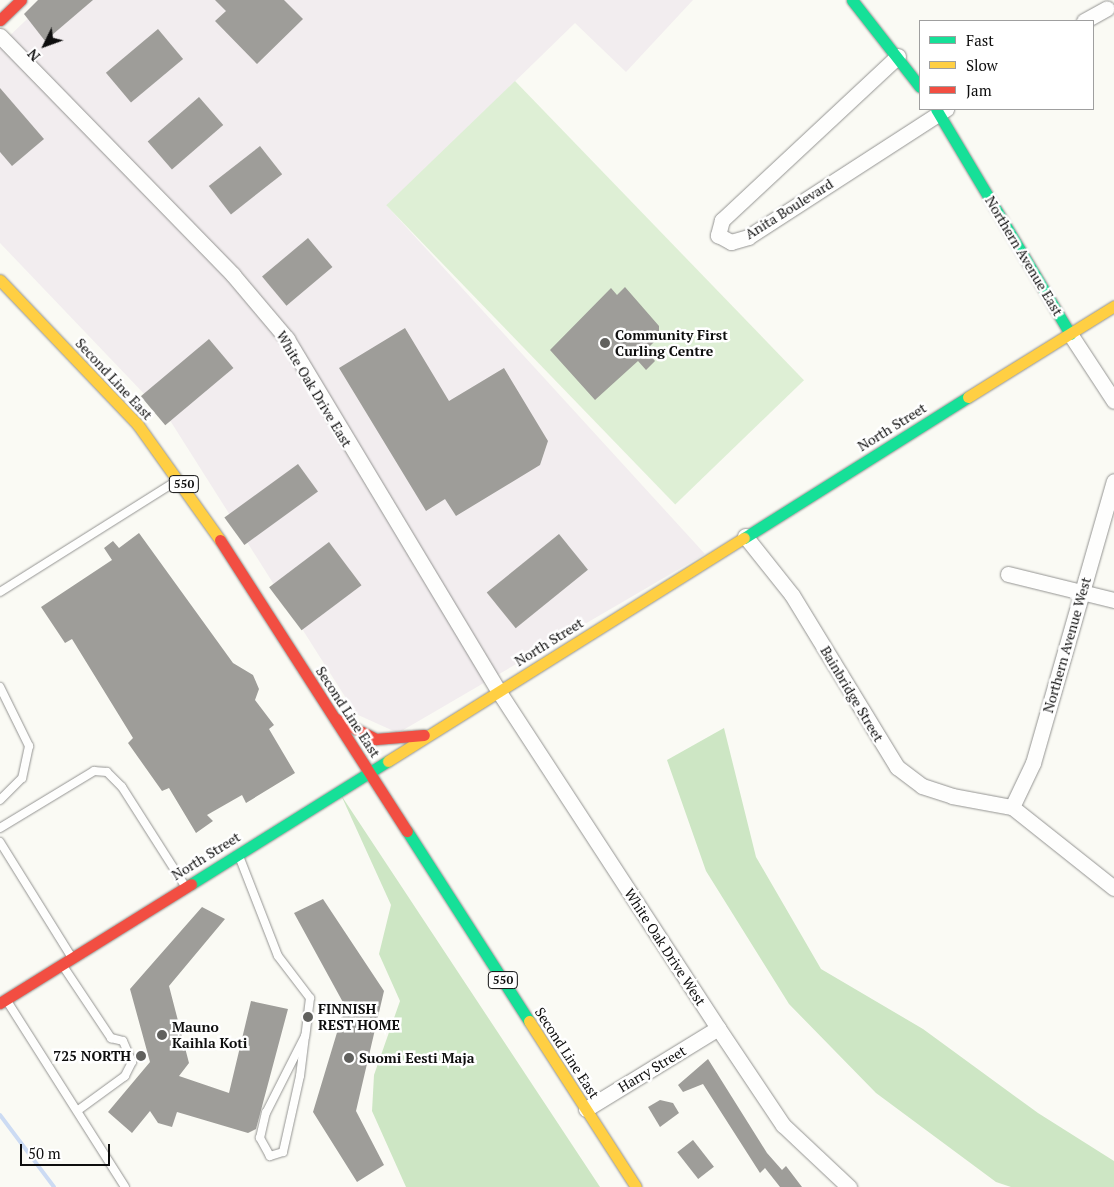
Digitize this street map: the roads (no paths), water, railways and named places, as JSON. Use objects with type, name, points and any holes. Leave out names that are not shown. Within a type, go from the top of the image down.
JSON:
[{"type":"main road","points":[[0,20],[21,0]]},
{"type":"main road","points":[[852,0],[898,56],[919,86]]},
{"type":"main road","name":"Northern Avenue East","points":[[940,110],[1070,334]]},
{"type":"main road","name":"Second Line East","points":[[0,280],[138,425],[180,479],[636,1187]]},
{"type":"main road","name":"North Street","points":[[3,1001],[185,886],[369,774],[745,536],[1114,306]]},
{"type":"main road","points":[[332,716],[351,730],[376,739],[432,734]]},
{"type":"street","points":[[1086,20],[1107,8]]},
{"type":"street","name":"White Oak Drive East","points":[[0,36],[233,275],[287,339],[499,692]]},
{"type":"street","name":"Anita Boulevard","points":[[898,56],[722,220],[718,235],[731,242],[748,237],[940,110]]},
{"type":"street","name":"Northern Avenue East","points":[[1070,334],[1114,401]]},
{"type":"street","name":"Northern Avenue West","points":[[1012,806],[1033,764],[1114,481]]},
{"type":"street","name":"Bainbridge Street","points":[[745,536],[792,595],[897,767],[922,786],[944,794],[1012,806],[1114,888]]},
{"type":"street","points":[[1008,574],[1082,590],[1114,600]]},
{"type":"street","name":"White Oak Drive West","points":[[499,692],[782,1125],[849,1187]]},
{"type":"street","name":"Harry Street","points":[[586,1109],[718,1028]]},
{"type":"lane","points":[[0,592],[180,479]]},
{"type":"lane","points":[[0,687],[30,746],[22,778],[0,800]]},
{"type":"lane","points":[[0,828],[94,771],[107,772],[122,787],[185,886]]},
{"type":"lane","points":[[0,842],[72,958]]},
{"type":"lane","points":[[238,854],[278,956],[310,998],[305,1036],[283,1152],[270,1156],[260,1138],[266,1113],[305,1036]]},
{"type":"lane","points":[[61,964],[111,1038],[123,1041],[132,1062],[125,1076],[77,1111]]},
{"type":"lane","points":[[3,1001],[77,1111],[125,1187]]},
{"type":"waterway","points":[[0,1115],[54,1187]]},
{"type":"place","name":"Community First Curling Centre","points":[[605,343]]},
{"type":"place","name":"FINNISH REST HOME","points":[[308,1017]]},
{"type":"place","name":"Mauno Kaihla Koti","points":[[162,1035]]},
{"type":"place","name":"725 NORTH","points":[[141,1056]]},
{"type":"place","name":"Suomi Eesti Maja","points":[[349,1058]]}]
